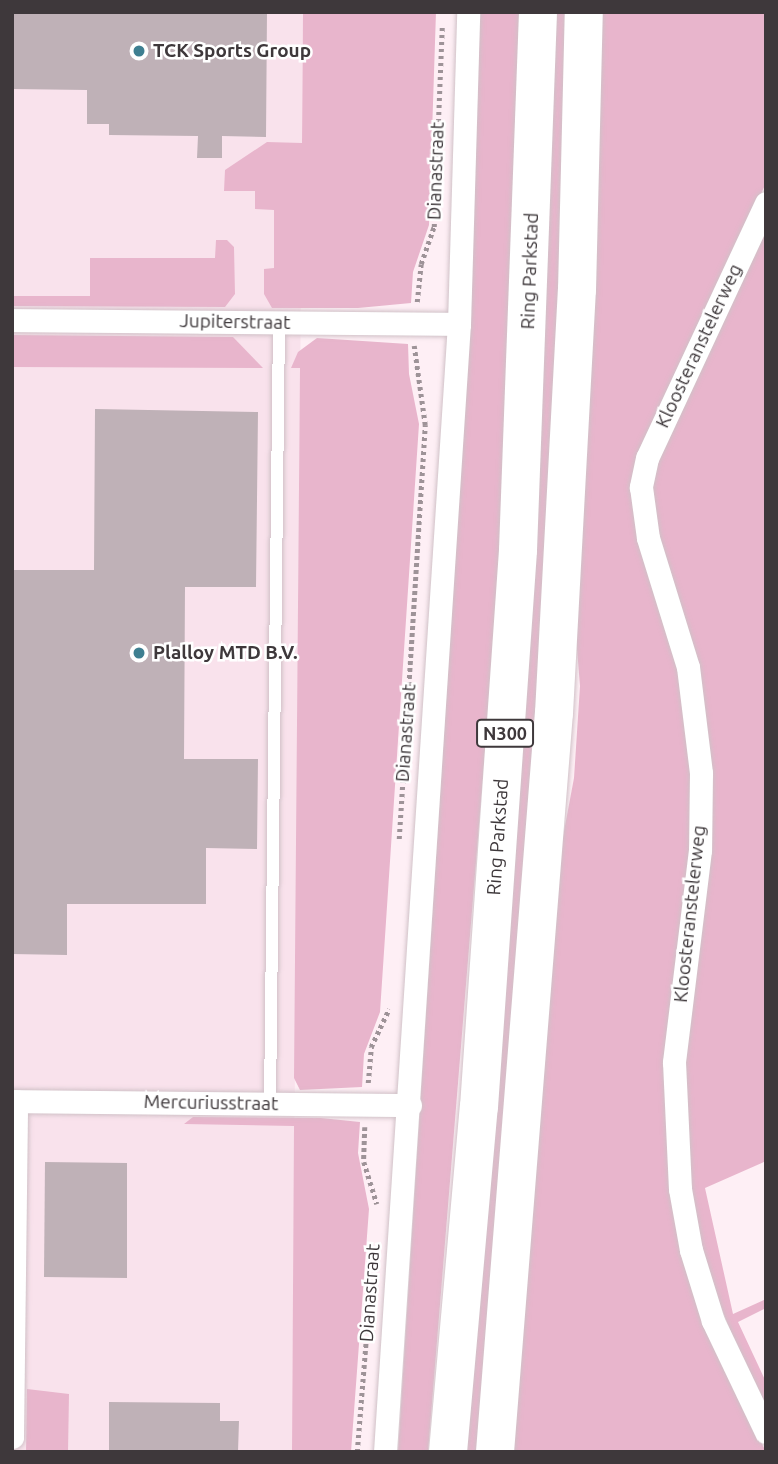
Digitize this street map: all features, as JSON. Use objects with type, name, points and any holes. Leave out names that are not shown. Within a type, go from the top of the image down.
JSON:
[{"type":"highway","name":"Ring Parkstad","points":[[448,1452],[479,1107],[518,550],[538,12]]},
{"type":"highway","name":"N300","points":[[495,1452],[554,713],[577,290],[584,12]]},
{"type":"street","name":"Dianastraat","points":[[385,1452],[410,1105],[458,324],[468,12]]},
{"type":"street","name":"Kloosteranstelerweg","points":[[766,203],[647,458],[641,486],[648,538],[688,667],[701,774],[700,850],[674,1062],[680,1189],[691,1250],[713,1321],[766,1432]]},
{"type":"street","name":"Jupiterstraat","points":[[12,320],[458,324]]},
{"type":"street","name":"Mercuriusstraat","points":[[14,1101],[410,1105]]},
{"type":"street","points":[[12,1437],[14,1101]]},
{"type":"lane","points":[[270,1104],[279,322]]},
{"type":"path","name":"Dianastraat","points":[[399,843],[425,425],[415,376],[414,323],[421,264],[434,227],[442,12]]},
{"type":"path","name":"Dianastraat","points":[[376,1218],[373,1186],[364,1162],[367,1104],[371,1047],[389,1010],[390,996]]},
{"type":"path","name":"Dianastraat","points":[[357,1452],[369,1300]]},
{"type":"shaded area","points":[[12,12],[303,12],[292,1452],[12,1452]]},
{"type":"shaded area","points":[[303,12],[436,12],[429,225],[413,272],[411,303],[358,308],[272,308],[264,294],[264,269],[274,268],[274,210],[255,209],[255,191],[224,191],[225,170],[267,142],[302,143]]},
{"type":"shaded area","points":[[480,12],[521,12],[499,579],[428,1452],[398,1452],[470,326]]},
{"type":"shaded area","points":[[551,12],[572,12],[556,461],[481,1452],[461,1452]]},
{"type":"shaded area","points":[[601,12],[766,12],[766,183],[644,448],[696,787],[668,1126],[732,1382],[766,1452],[512,1452],[558,863],[574,778],[580,686],[573,599]]},
{"type":"shaded area","points":[[766,218],[766,1161],[705,1188],[733,1314],[766,1299],[766,1308],[738,1322],[766,1382],[766,1421],[695,1241],[680,1092],[706,829],[647,483]]},
{"type":"shaded area","points":[[216,240],[227,240],[234,247],[235,294],[225,307],[12,306],[12,296],[90,296],[90,258],[215,258]]},
{"type":"shaded area","points":[[12,335],[233,337],[263,368],[12,367]]},
{"type":"shaded area","points":[[317,338],[408,344],[409,374],[419,424],[380,1012],[364,1054],[362,1087],[300,1090],[294,1078],[300,368],[291,368],[298,352]]},
{"type":"shaded area","points":[[193,1117],[321,1118],[360,1122],[358,1153],[369,1209],[351,1452],[292,1452],[294,1126],[184,1124]]},
{"type":"shaded area","points":[[27,1389],[69,1394],[68,1452],[26,1452]]},
{"type":"building","name":"TCK Sports Group","points":[[12,12],[267,12],[266,137],[222,136],[222,158],[197,158],[198,136],[109,135],[109,124],[87,124],[87,90],[12,89]]},
{"type":"building","name":"Plalloy MTD B.V.","points":[[95,409],[258,412],[256,587],[185,587],[184,759],[258,759],[257,849],[206,848],[206,904],[67,904],[67,955],[12,954],[12,570],[94,570]]},
{"type":"building","points":[[45,1162],[127,1163],[127,1278],[44,1277]]},
{"type":"building","points":[[109,1402],[220,1403],[220,1421],[239,1421],[238,1452],[109,1452]]},
{"type":"place","name":"TCK Sports Group","points":[[139,51]]},
{"type":"place","name":"Plalloy MTD B.V.","points":[[139,653]]}]
